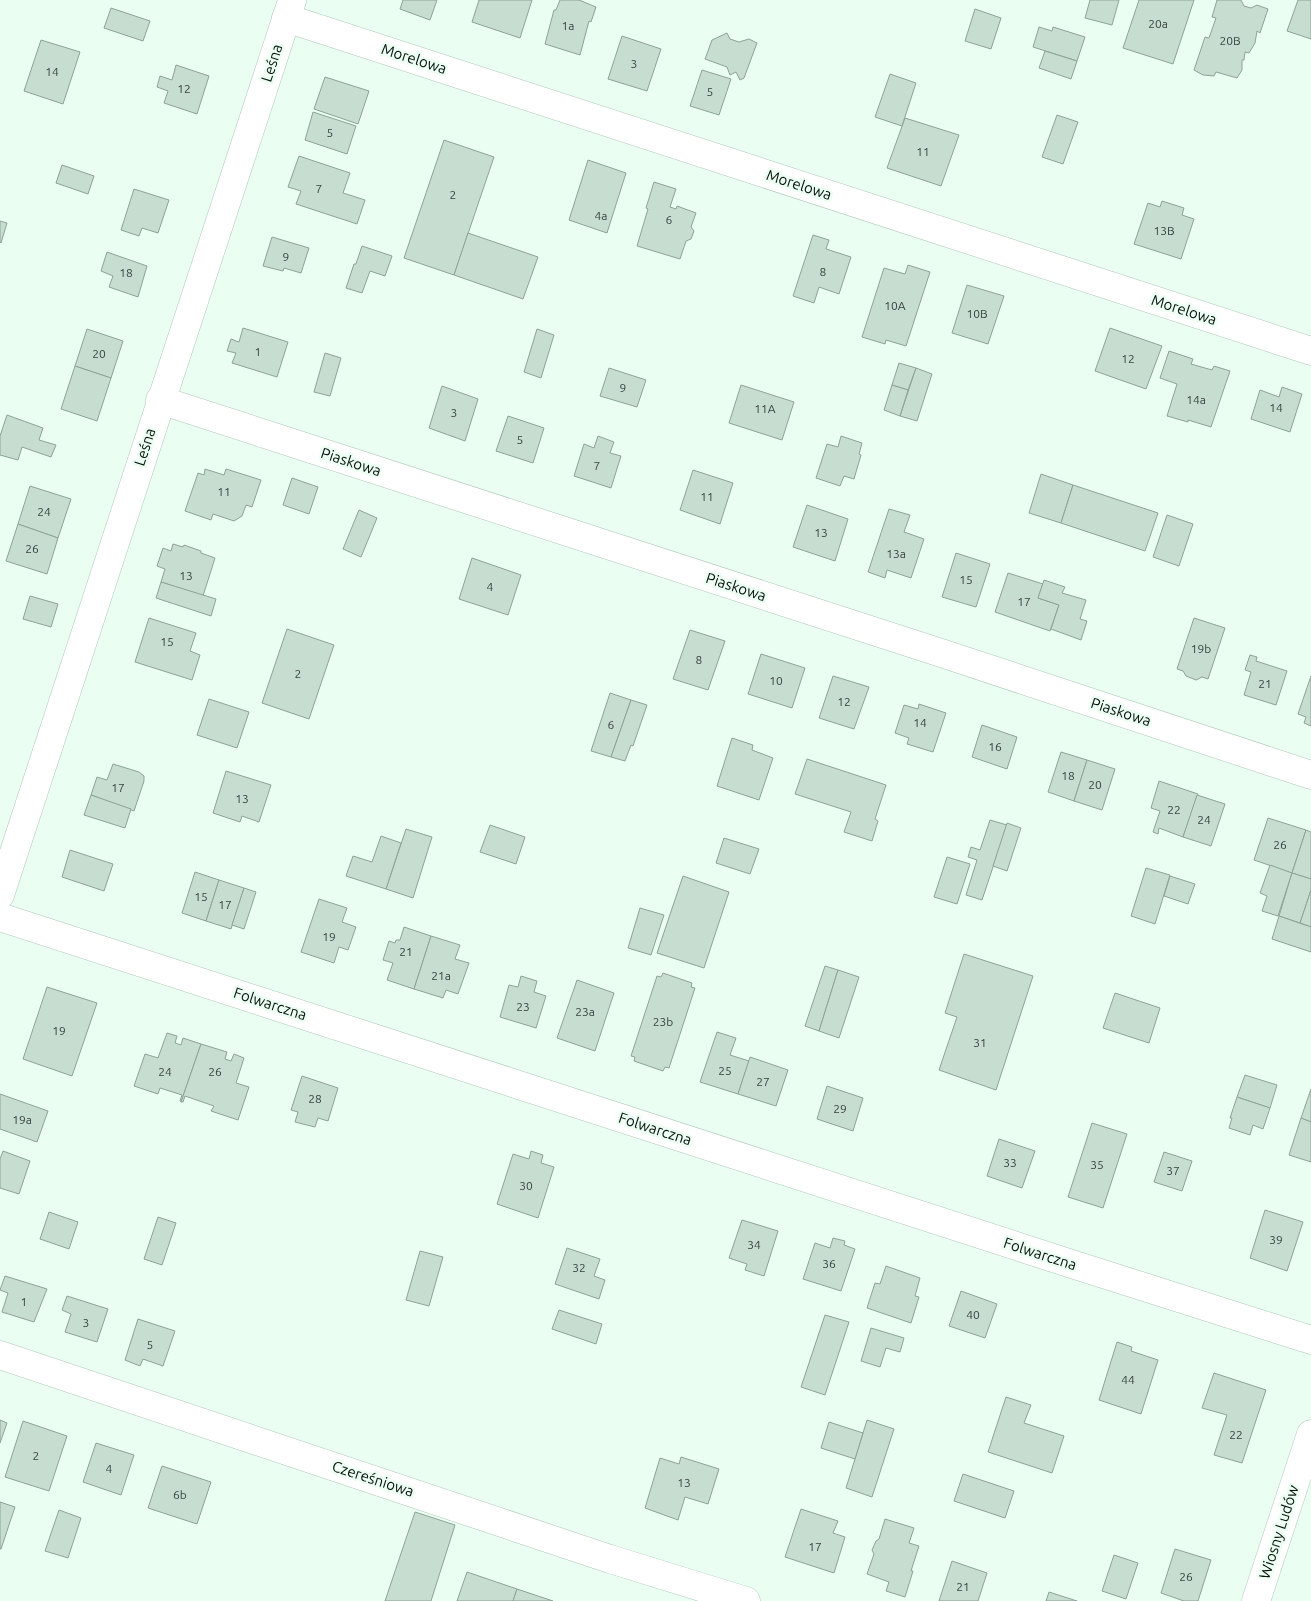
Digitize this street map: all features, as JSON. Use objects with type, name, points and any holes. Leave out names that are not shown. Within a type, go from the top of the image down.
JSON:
[{"type":"street","name":"Morelowa","points":[[289,9],[1311,351]]},
{"type":"street","name":"Leśna","points":[[0,895],[289,9]]},
{"type":"street","name":"Piaskowa","points":[[160,400],[1311,775]]},
{"type":"street","name":"Folwarczna","points":[[0,917],[1069,1264],[1311,1340]]},
{"type":"street","name":"Czereśniowa","points":[[0,1355],[610,1558],[746,1601]]},
{"type":"street","name":"Wiosny Ludów","points":[[1256,1601],[1311,1434]]},
{"type":"building","points":[[403,0],[437,0],[430,20],[400,9]]},
{"type":"building","points":[[479,0],[532,0],[520,38],[472,22]]},
{"type":"building","points":[[560,0],[579,0],[596,7],[591,22],[589,21],[580,55],[545,44],[554,10],[556,10]]},
{"type":"building","points":[[1090,0],[1119,0],[1112,25],[1085,18]]},
{"type":"building","points":[[1139,0],[1194,0],[1173,64],[1123,48]]},
{"type":"building","points":[[1217,0],[1241,0],[1244,6],[1251,8],[1257,5],[1268,9],[1260,33],[1257,31],[1255,43],[1249,53],[1245,52],[1244,60],[1242,60],[1242,70],[1237,78],[1216,72],[1214,76],[1203,75],[1194,70],[1205,37],[1209,38],[1216,18],[1212,17]]},
{"type":"building","points":[[1298,0],[1311,0],[1311,39],[1287,31]]},
{"type":"building","points":[[111,8],[150,21],[143,41],[104,28]]},
{"type":"building","points":[[975,9],[1001,18],[991,49],[965,41]]},
{"type":"building","points":[[1039,27],[1052,31],[1053,27],[1085,37],[1077,61],[1033,47]]},
{"type":"building","points":[[727,33],[730,39],[739,42],[749,39],[757,43],[744,78],[740,80],[736,72],[730,75],[727,67],[705,59],[712,40]]},
{"type":"building","points":[[622,36],[661,49],[647,91],[608,79]]},
{"type":"building","points":[[41,40],[80,52],[63,104],[24,91]]},
{"type":"building","points":[[1045,51],[1077,61],[1071,79],[1039,68]]},
{"type":"building","points":[[176,65],[209,76],[197,114],[164,103],[168,91],[157,87],[160,76],[172,80]]},
{"type":"building","points":[[702,70],[731,79],[719,115],[690,106]]},
{"type":"building","points":[[890,74],[916,83],[902,126],[875,117]]},
{"type":"building","points":[[325,77],[369,91],[358,124],[314,109]]},
{"type":"building","points":[[313,112],[356,126],[347,154],[305,140]]},
{"type":"building","points":[[1057,115],[1078,122],[1063,164],[1042,157]]},
{"type":"building","points":[[905,118],[959,135],[941,186],[887,168]]},
{"type":"building","points":[[444,140],[494,157],[454,275],[404,258]]},
{"type":"building","points":[[299,156],[350,173],[343,193],[365,200],[357,224],[296,204],[301,191],[288,187]]},
{"type":"building","points":[[588,160],[626,173],[607,233],[569,220]]},
{"type":"building","points":[[62,165],[94,176],[88,194],[56,183]]},
{"type":"building","points":[[654,182],[676,189],[670,207],[676,209],[677,206],[696,213],[691,227],[694,231],[691,239],[686,241],[680,259],[637,246]]},
{"type":"building","points":[[134,189],[169,200],[158,233],[142,228],[139,236],[121,230]]},
{"type":"building","points":[[1162,201],[1184,208],[1182,215],[1194,219],[1181,259],[1134,244],[1148,203],[1160,207]]},
{"type":"building","points":[[0,221],[7,223],[1,243],[0,242]]},
{"type":"building","points":[[468,233],[538,257],[523,299],[454,275]]},
{"type":"building","points":[[813,235],[829,240],[826,249],[851,257],[839,294],[819,287],[814,303],[793,296]]},
{"type":"building","points":[[272,237],[309,248],[301,273],[284,268],[283,271],[263,266]]},
{"type":"building","points":[[362,246],[392,256],[385,276],[370,271],[362,293],[346,288]]},
{"type":"building","points":[[107,252],[147,266],[138,297],[109,287],[113,276],[101,271]]},
{"type":"building","points":[[908,265],[930,272],[906,346],[886,340],[885,344],[862,337],[884,268],[905,274]]},
{"type":"building","points":[[967,285],[1004,296],[988,344],[952,333]]},
{"type":"building","points":[[243,328],[288,342],[277,377],[232,363],[236,353],[227,351],[231,339],[239,342]]},
{"type":"building","points":[[1110,328],[1162,346],[1146,389],[1095,371]]},
{"type":"building","points":[[87,329],[123,341],[111,378],[75,366]]},
{"type":"building","points":[[537,329],[554,335],[541,378],[524,372]]},
{"type":"building","points":[[1169,351],[1193,359],[1191,364],[1212,370],[1214,366],[1230,371],[1211,427],[1167,416],[1177,384],[1160,378]]},
{"type":"building","points":[[325,353],[341,358],[330,396],[314,392]]},
{"type":"building","points":[[899,363],[916,368],[908,390],[892,385]]},
{"type":"building","points":[[75,366],[111,378],[97,421],[61,409]]},
{"type":"building","points":[[609,368],[646,380],[637,407],[600,396]]},
{"type":"building","points":[[916,368],[932,374],[917,421],[900,416]]},
{"type":"building","points":[[741,385],[794,402],[782,440],[729,423]]},
{"type":"building","points":[[892,385],[908,390],[900,416],[884,410]]},
{"type":"building","points":[[442,386],[478,399],[465,441],[429,428]]},
{"type":"building","points":[[1282,387],[1302,394],[1290,432],[1251,419],[1260,390],[1279,397]]},
{"type":"building","points":[[7,415],[43,428],[39,440],[56,445],[51,457],[22,447],[18,460],[0,455],[0,436]]},
{"type":"building","points":[[508,416],[544,428],[533,463],[496,451]]},
{"type":"building","points":[[598,436],[614,442],[610,453],[621,456],[611,488],[574,476],[584,444],[594,448]]},
{"type":"building","points":[[841,436],[862,443],[859,454],[861,455],[854,479],[844,476],[840,486],[816,478],[827,444],[838,447]]},
{"type":"building","points":[[205,469],[224,475],[226,469],[261,480],[252,507],[246,505],[242,516],[234,521],[213,514],[211,520],[185,511],[198,473],[204,475]]},
{"type":"building","points":[[693,470],[733,483],[720,524],[680,510]]},
{"type":"building","points":[[1041,474],[1073,485],[1061,523],[1029,513]]},
{"type":"building","points":[[292,478],[318,487],[309,514],[283,505]]},
{"type":"building","points":[[1073,485],[1158,513],[1145,551],[1061,523]]},
{"type":"building","points":[[30,486],[71,499],[58,538],[18,524]]},
{"type":"building","points":[[807,505],[848,519],[835,561],[793,547]]},
{"type":"building","points":[[889,509],[910,515],[904,532],[924,539],[911,578],[887,570],[885,578],[868,572]]},
{"type":"building","points":[[359,510],[377,518],[361,557],[343,549]]},
{"type":"building","points":[[1167,515],[1193,524],[1179,566],[1153,557]]},
{"type":"building","points":[[18,524],[58,538],[47,574],[6,561]]},
{"type":"building","points":[[173,544],[183,547],[184,545],[215,558],[203,596],[161,582],[165,569],[157,566],[163,548],[171,551]]},
{"type":"building","points":[[956,553],[990,564],[976,607],[942,597]]},
{"type":"building","points":[[472,558],[521,575],[508,615],[459,599]]},
{"type":"building","points":[[1008,573],[1043,584],[1038,598],[1059,605],[1050,631],[995,612]]},
{"type":"building","points":[[1044,580],[1065,587],[1062,593],[1086,600],[1080,619],[1087,621],[1081,640],[1051,629],[1059,605],[1038,598]]},
{"type":"building","points":[[161,582],[216,599],[211,616],[156,598]]},
{"type":"building","points":[[30,596],[58,604],[51,627],[23,619]]},
{"type":"building","points":[[149,618],[196,633],[190,651],[200,655],[192,680],[135,662]]},
{"type":"building","points":[[1194,618],[1225,628],[1208,679],[1202,677],[1196,680],[1186,676],[1183,671],[1177,669]]},
{"type":"building","points":[[287,629],[334,645],[309,719],[262,703]]},
{"type":"building","points":[[690,630],[725,641],[708,690],[673,679]]},
{"type":"building","points":[[761,654],[805,668],[792,708],[748,694]]},
{"type":"building","points":[[1250,655],[1257,657],[1256,661],[1287,671],[1276,705],[1244,695],[1251,672],[1245,670]]},
{"type":"building","points":[[833,676],[869,687],[854,729],[819,718]]},
{"type":"building","points":[[1311,676],[1311,726],[1304,723],[1306,717],[1298,714]]},
{"type":"building","points":[[610,693],[631,700],[611,757],[591,751]]},
{"type":"building","points":[[209,699],[249,712],[237,748],[197,735]]},
{"type":"building","points":[[631,700],[647,705],[633,746],[631,745],[625,761],[611,757]]},
{"type":"building","points":[[919,704],[946,713],[933,752],[907,744],[909,738],[895,733],[904,705],[918,709]]},
{"type":"building","points":[[982,725],[1017,737],[1007,769],[972,757]]},
{"type":"building","points":[[732,738],[753,745],[752,750],[773,758],[759,800],[717,786]]},
{"type":"building","points":[[1061,752],[1087,760],[1074,801],[1048,792]]},
{"type":"building","points":[[807,759],[886,785],[875,819],[878,821],[872,841],[844,832],[851,812],[795,794]]},
{"type":"building","points":[[1087,760],[1115,769],[1102,810],[1074,801]]},
{"type":"building","points":[[113,764],[139,772],[144,776],[134,811],[91,795],[97,777],[107,780]]},
{"type":"building","points":[[226,771],[271,785],[259,822],[242,816],[240,822],[213,813]]},
{"type":"building","points":[[1159,781],[1198,794],[1183,837],[1159,828],[1158,834],[1153,832],[1160,811],[1151,808]]},
{"type":"building","points":[[91,795],[131,809],[125,828],[84,815]]},
{"type":"building","points":[[1197,795],[1225,804],[1211,846],[1183,837]]},
{"type":"building","points":[[1268,818],[1306,830],[1292,873],[1254,860]]},
{"type":"building","points":[[990,820],[1007,825],[982,900],[966,895],[977,860],[968,857],[971,847],[980,850]]},
{"type":"building","points":[[1007,823],[1021,828],[1007,871],[993,866]]},
{"type":"building","points":[[490,825],[525,837],[516,864],[480,852]]},
{"type":"building","points":[[406,829],[432,837],[413,898],[386,889]]},
{"type":"building","points":[[1306,830],[1311,832],[1311,879],[1292,873]]},
{"type":"building","points":[[381,836],[401,843],[386,889],[346,876],[353,856],[372,862]]},
{"type":"building","points":[[724,838],[759,849],[750,874],[716,863]]},
{"type":"building","points":[[70,850],[113,864],[104,891],[62,877]]},
{"type":"building","points":[[947,857],[970,864],[957,904],[934,897]]},
{"type":"building","points":[[1270,865],[1292,873],[1278,916],[1262,911],[1267,896],[1260,893]]},
{"type":"building","points":[[1146,868],[1170,875],[1155,924],[1131,916]]},
{"type":"building","points":[[195,872],[219,880],[206,921],[182,913]]},
{"type":"building","points":[[1292,873],[1311,879],[1311,890],[1300,923],[1279,916]]},
{"type":"building","points":[[683,876],[729,892],[704,968],[657,953]]},
{"type":"building","points":[[1170,876],[1195,884],[1188,904],[1164,896]]},
{"type":"building","points":[[219,880],[244,888],[231,929],[206,921]]},
{"type":"building","points":[[244,888],[256,892],[244,929],[232,925]]},
{"type":"building","points":[[1311,890],[1311,927],[1300,923]]},
{"type":"building","points":[[319,899],[347,908],[342,922],[356,927],[348,950],[339,947],[334,963],[301,952]]},
{"type":"building","points":[[640,908],[664,915],[651,955],[628,948]]},
{"type":"building","points":[[1279,916],[1311,927],[1311,952],[1272,939]]},
{"type":"building","points":[[404,927],[431,936],[414,989],[387,980],[393,963],[383,960],[389,941],[395,943],[396,940],[400,940]]},
{"type":"building","points":[[431,936],[460,945],[455,959],[469,963],[458,994],[446,990],[443,998],[414,989]]},
{"type":"building","points":[[964,954],[1033,976],[996,1090],[939,1070],[957,1017],[945,1013]]},
{"type":"building","points":[[825,966],[838,970],[819,1031],[805,1026]]},
{"type":"building","points":[[838,970],[859,977],[839,1038],[819,1031]]},
{"type":"building","points":[[663,973],[692,983],[691,987],[695,988],[669,1068],[665,1067],[663,1071],[634,1061],[635,1057],[631,1056],[657,976],[661,977]]},
{"type":"building","points":[[521,976],[537,981],[534,992],[546,996],[536,1028],[500,1017],[509,985],[518,987]]},
{"type":"building","points":[[577,980],[614,993],[595,1051],[557,1038]]},
{"type":"building","points":[[47,987],[97,1003],[72,1076],[23,1059]]},
{"type":"building","points":[[1115,993],[1160,1008],[1149,1043],[1103,1028]]},
{"type":"building","points":[[717,1032],[736,1038],[730,1055],[749,1061],[738,1094],[700,1082]]},
{"type":"building","points":[[167,1033],[177,1036],[175,1043],[181,1045],[183,1038],[201,1044],[181,1102],[182,1095],[160,1088],[158,1094],[134,1086],[145,1054],[158,1058]]},
{"type":"building","points":[[201,1044],[227,1052],[225,1059],[231,1061],[234,1054],[244,1058],[236,1083],[249,1087],[238,1120],[211,1111],[214,1106],[185,1096],[183,1102],[181,1102]]},
{"type":"building","points":[[750,1057],[788,1070],[776,1106],[738,1094]]},
{"type":"building","points":[[1245,1075],[1277,1085],[1270,1108],[1237,1097]]},
{"type":"building","points":[[302,1076],[338,1088],[328,1121],[318,1118],[315,1127],[295,1122],[298,1112],[291,1110]]},
{"type":"building","points":[[827,1086],[863,1098],[853,1131],[817,1119]]},
{"type":"building","points":[[1311,1089],[1311,1122],[1301,1118]]},
{"type":"building","points":[[0,1094],[48,1111],[37,1142],[0,1129]]},
{"type":"building","points":[[1237,1097],[1270,1108],[1263,1129],[1253,1125],[1250,1135],[1229,1128],[1232,1118],[1230,1118]]},
{"type":"building","points":[[1301,1118],[1311,1122],[1311,1162],[1289,1155]]},
{"type":"building","points":[[1092,1123],[1127,1134],[1103,1208],[1068,1197]]},
{"type":"building","points":[[999,1139],[1035,1151],[1022,1188],[987,1176]]},
{"type":"building","points":[[3,1151],[30,1161],[19,1194],[0,1188],[0,1159]]},
{"type":"building","points":[[531,1151],[543,1155],[541,1163],[554,1167],[538,1218],[497,1204],[513,1154],[529,1159]]},
{"type":"building","points":[[1164,1152],[1192,1161],[1182,1191],[1154,1182]]},
{"type":"building","points":[[1265,1210],[1303,1222],[1287,1271],[1250,1258]]},
{"type":"building","points":[[49,1212],[78,1222],[69,1249],[40,1239]]},
{"type":"building","points":[[158,1217],[176,1223],[162,1265],[144,1259]]},
{"type":"building","points":[[742,1220],[778,1231],[764,1276],[745,1270],[747,1264],[729,1258]]},
{"type":"building","points":[[833,1238],[845,1241],[844,1245],[855,1249],[841,1291],[803,1279],[815,1243],[830,1248]]},
{"type":"building","points":[[567,1248],[600,1259],[594,1276],[605,1280],[599,1299],[555,1284]]},
{"type":"building","points":[[420,1251],[443,1257],[429,1306],[406,1300]]},
{"type":"building","points":[[886,1266],[920,1278],[915,1296],[919,1297],[911,1323],[867,1308],[875,1283],[880,1284]]},
{"type":"building","points":[[5,1276],[47,1289],[34,1322],[2,1312],[8,1293],[0,1290]]},
{"type":"building","points":[[961,1291],[997,1304],[985,1338],[949,1326]]},
{"type":"building","points":[[67,1296],[108,1309],[97,1342],[65,1332],[71,1314],[62,1310]]},
{"type":"building","points":[[559,1310],[602,1324],[596,1344],[552,1329]]},
{"type":"building","points":[[825,1315],[849,1322],[825,1395],[801,1387]]},
{"type":"building","points":[[138,1319],[175,1331],[163,1366],[143,1359],[140,1366],[125,1360]]},
{"type":"building","points":[[871,1328],[904,1338],[900,1352],[886,1348],[880,1367],[861,1361]]},
{"type":"building","points":[[1117,1342],[1132,1347],[1131,1351],[1158,1360],[1141,1414],[1099,1400]]},
{"type":"building","points":[[1214,1373],[1266,1390],[1242,1463],[1214,1455],[1227,1415],[1202,1408]]},
{"type":"building","points":[[1006,1397],[1031,1405],[1024,1423],[1064,1436],[1052,1473],[988,1452]]},
{"type":"building","points":[[0,1420],[7,1423],[0,1443]]},
{"type":"building","points":[[867,1420],[894,1429],[872,1497],[846,1488]]},
{"type":"building","points":[[23,1421],[67,1436],[49,1491],[5,1477]]},
{"type":"building","points":[[829,1422],[863,1433],[855,1459],[821,1448]]},
{"type":"building","points":[[96,1443],[134,1455],[121,1495],[83,1482]]},
{"type":"building","points":[[681,1457],[719,1469],[708,1504],[685,1497],[678,1520],[645,1508],[660,1458],[679,1464]]},
{"type":"building","points":[[162,1466],[211,1482],[197,1524],[148,1508]]},
{"type":"building","points":[[963,1474],[1014,1491],[1005,1518],[954,1501]]},
{"type":"building","points":[[0,1502],[15,1507],[1,1549],[0,1549]]},
{"type":"building","points":[[801,1509],[838,1521],[833,1533],[845,1537],[834,1573],[785,1557]]},
{"type":"building","points":[[59,1510],[81,1518],[68,1558],[45,1551]]},
{"type":"building","points":[[415,1512],[455,1525],[431,1601],[385,1601]]},
{"type":"building","points":[[885,1519],[914,1528],[909,1543],[919,1546],[905,1597],[886,1591],[889,1582],[867,1574],[874,1554],[872,1550],[879,1539]]},
{"type":"building","points":[[1175,1549],[1211,1560],[1198,1601],[1184,1601],[1161,1593]]},
{"type":"building","points":[[1114,1555],[1138,1563],[1126,1599],[1102,1591]]},
{"type":"building","points":[[952,1561],[987,1573],[978,1601],[939,1601]]},
{"type":"building","points":[[467,1572],[517,1589],[513,1601],[457,1601]]},
{"type":"building","points":[[517,1589],[553,1601],[513,1601]]},
{"type":"building","points":[[1049,1592],[1077,1601],[1046,1601]]}]
